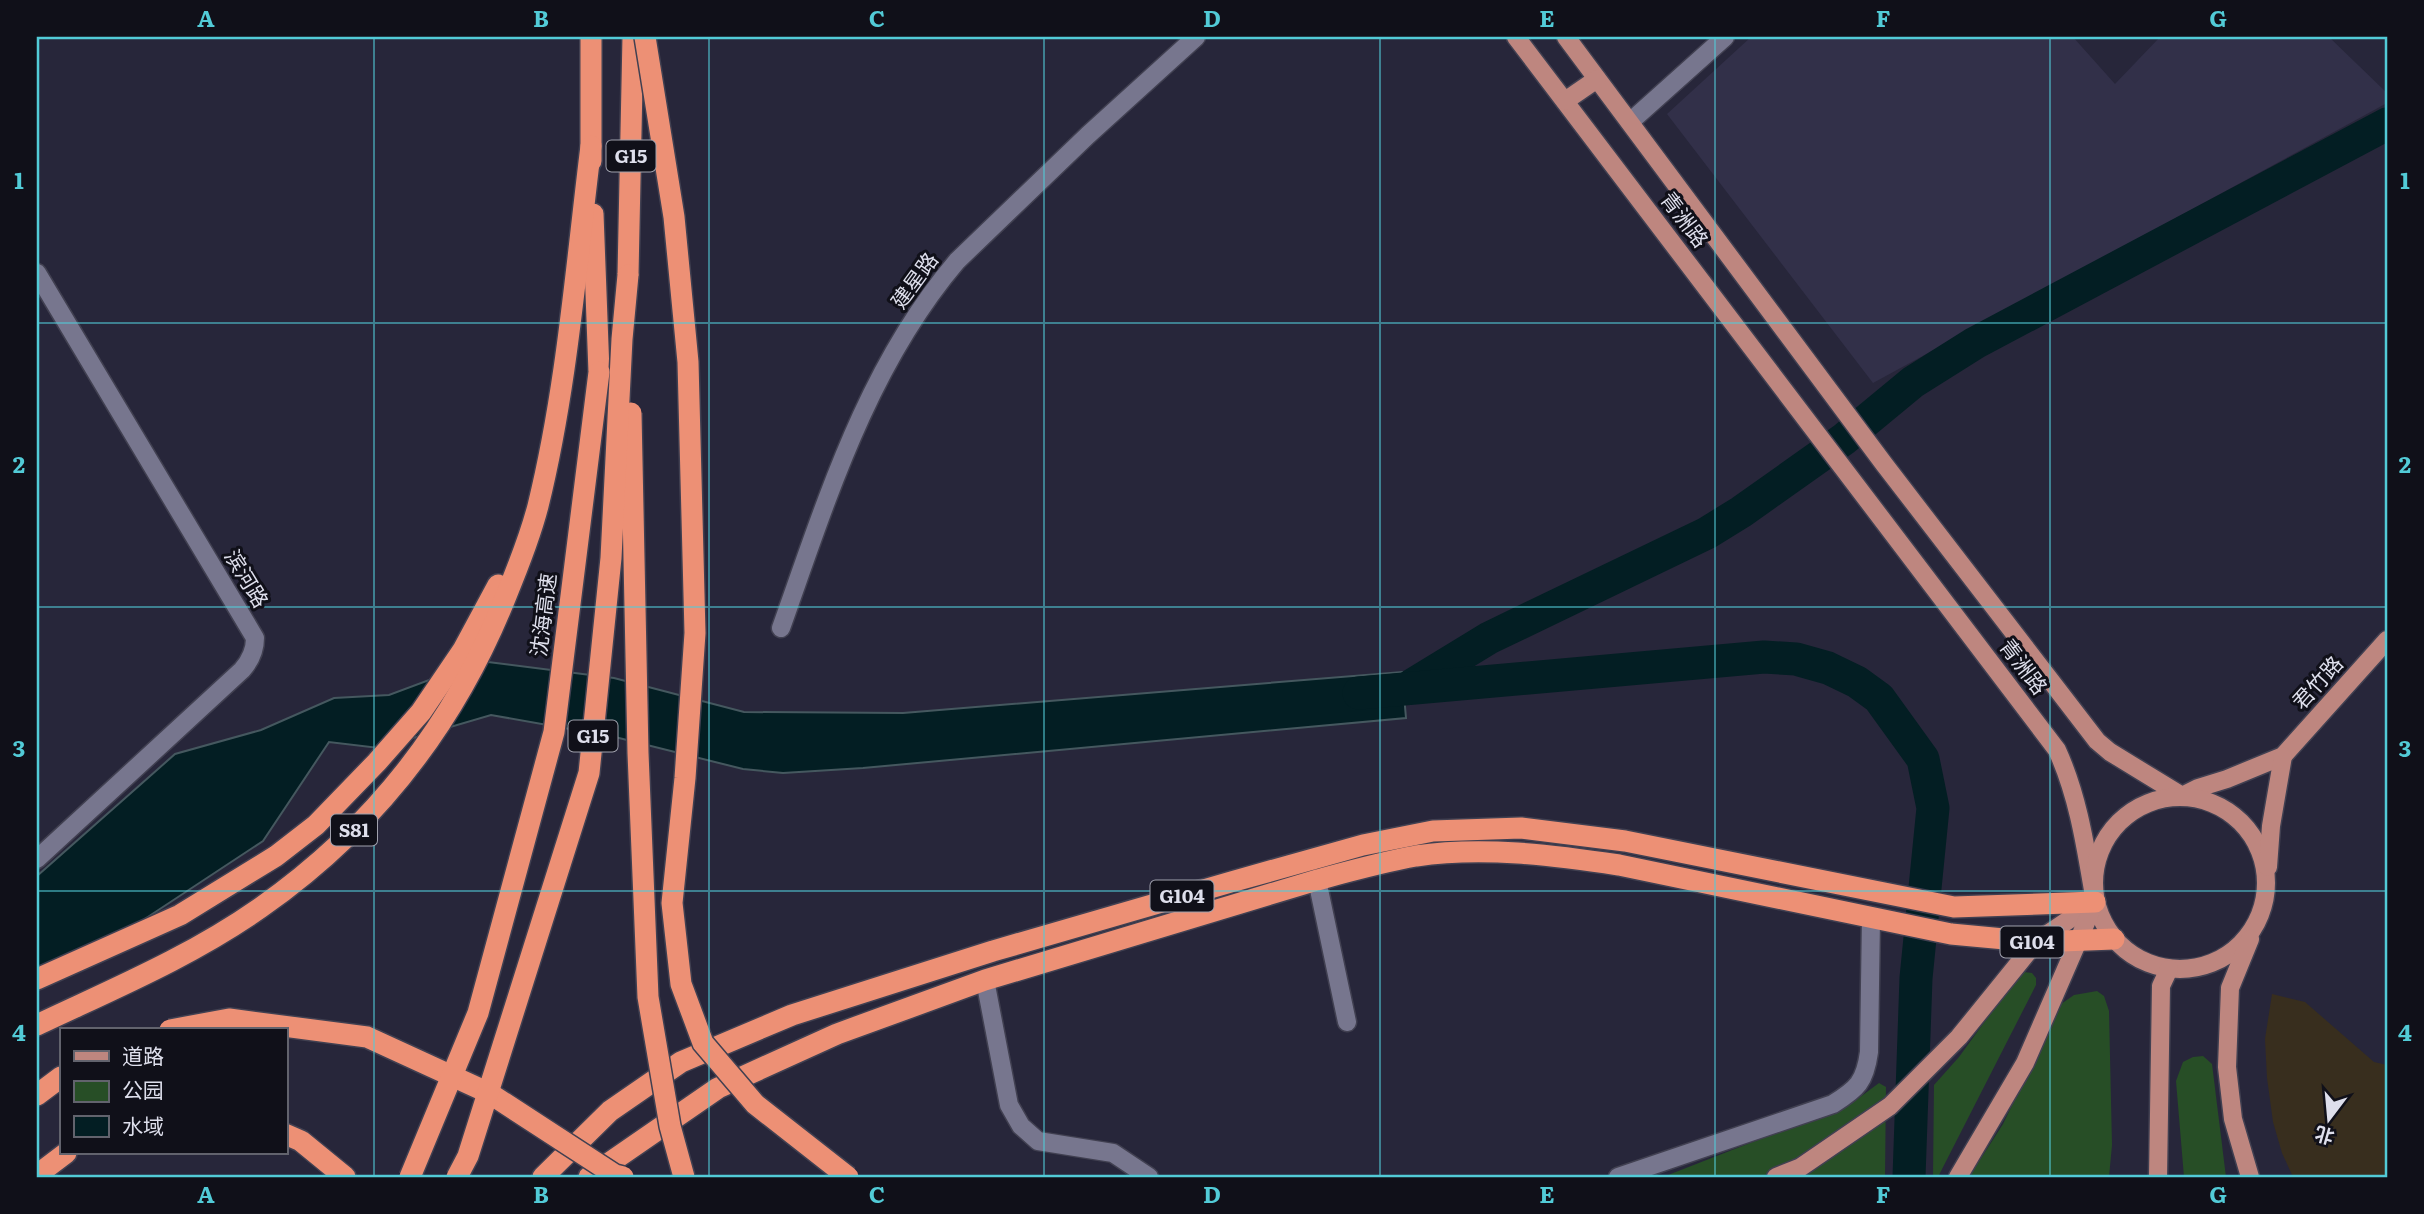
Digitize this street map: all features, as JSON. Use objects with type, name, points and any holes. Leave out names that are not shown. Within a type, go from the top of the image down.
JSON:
[{"type":"highway","name":"沈海高速","points":[[410,1177],[478,1013],[554,732],[598,372],[591,146],[591,37]]},
{"type":"highway","name":"G15","points":[[457,1177],[468,1156],[589,774],[611,558],[622,338],[628,275],[633,37]]},
{"type":"highway","points":[[645,37],[674,217],[688,362],[695,633],[673,903],[681,984],[703,1042],[755,1104],[848,1177]]},
{"type":"highway","points":[[37,979],[180,915],[276,856],[316,825],[377,762],[421,712],[463,650],[537,509],[560,402],[591,146]]},
{"type":"highway","points":[[628,275],[638,753],[648,997],[670,1126],[684,1177]]},
{"type":"highway","name":"S81","points":[[37,1025],[165,966],[258,910],[336,848],[379,804],[419,755],[460,694],[490,636],[519,566],[537,509]]},
{"type":"highway","name":"G104","points":[[543,1177],[610,1111],[681,1062],[792,1015],[993,951],[1363,845],[1433,831],[1521,828],[1625,841],[1954,907],[2095,902]]},
{"type":"highway","name":"G104","points":[[589,1177],[718,1088],[837,1034],[985,980],[1317,880],[1370,865],[1418,856],[1501,853],[1575,858],[1951,934],[2036,942],[2114,939]]},
{"type":"highway","points":[[181,1028],[229,1019],[367,1037],[489,1093],[615,1175],[623,1177]]},
{"type":"highway","points":[[37,1095],[60,1078]]},
{"type":"highway","points":[[287,1136],[301,1141],[345,1177]]},
{"type":"highway","points":[[37,1175],[65,1154]]},
{"type":"main road","name":"青洲路","points":[[1516,37],[2057,750],[2072,790],[2084,837],[2095,902]]},
{"type":"main road","name":"青洲路","points":[[1566,37],[1884,464],[2097,741],[2124,762],[2182,796]]},
{"type":"main road","points":[[1565,101],[1597,79]]},
{"type":"main road","name":"君竹路","points":[[2182,796],[2283,756],[2387,640]]},
{"type":"main road","points":[[2250,1177],[2233,1119],[2227,1067],[2230,988],[2263,908],[2283,756]]},
{"type":"main road","points":[[2263,908],[2249,935],[2227,956],[2209,965],[2169,969],[2129,954],[2114,939],[2095,902],[2095,863],[2112,828],[2127,814],[2162,798],[2182,796],[2220,806],[2243,825],[2259,849],[2265,868],[2266,888]]},
{"type":"main road","points":[[1776,1177],[1801,1167],[1890,1107],[1959,1037],[2036,942],[2095,902]]},
{"type":"main road","points":[[1958,1177],[2025,1063],[2095,902]]},
{"type":"main road","points":[[2158,1177],[2161,986],[2169,969]]},
{"type":"street","name":"建星路","points":[[781,628],[862,410],[886,363],[940,281],[957,261],[1079,144],[1196,37]]},
{"type":"street","points":[[1630,122],[1725,37]]},
{"type":"street","name":"滨河路","points":[[37,273],[256,642],[252,655],[242,670],[37,859]]},
{"type":"street","points":[[1317,880],[1348,1022]]},
{"type":"street","points":[[1618,1177],[1653,1171],[1833,1104],[1854,1091],[1866,1072],[1869,1052],[1871,918]]},
{"type":"street","points":[[985,980],[1009,1105],[1021,1126],[1038,1141],[1113,1153],[1149,1177]]},
{"type":"shaded area","points":[[1751,37],[2073,37],[2115,84],[2160,37],[2329,37],[2387,93],[2387,103],[1873,383],[1667,114]]},
{"type":"shaded area","points":[[2272,994],[2305,1002],[2374,1062],[2387,1065],[2387,1177],[2293,1177],[2282,1153],[2273,1122],[2267,1078],[2265,1039]]},
{"type":"green space","points":[[2024,972],[2032,973],[2036,978],[2036,985],[1938,1177],[1933,1177],[1934,1085],[1959,1057],[2017,977]]},
{"type":"green space","points":[[2097,991],[2104,996],[2109,1011],[2112,1145],[2109,1177],[1969,1177],[2003,1124],[2061,1004],[2074,995]]},
{"type":"green space","points":[[2203,1056],[2212,1064],[2226,1177],[2184,1177],[2176,1081],[2183,1062]]},
{"type":"green space","points":[[1879,1083],[1886,1087],[1885,1177],[1663,1177],[1852,1103]]},
{"type":"water","points":[[480,661],[614,678],[744,712],[903,713],[1402,672],[1406,718],[783,773],[743,769],[615,737],[491,715],[379,748],[329,742],[263,841],[37,990],[37,876],[175,754],[261,730],[334,698],[389,695]]},
{"type":"waterway","points":[[1412,685],[1489,638],[1707,533],[1844,439],[1913,382],[1975,343],[2387,124]]},
{"type":"waterway","points":[[1359,693],[1764,657],[1796,659],[1828,668],[1857,682],[1879,698],[1923,759],[1933,808],[1916,978],[1909,1177]]}]
